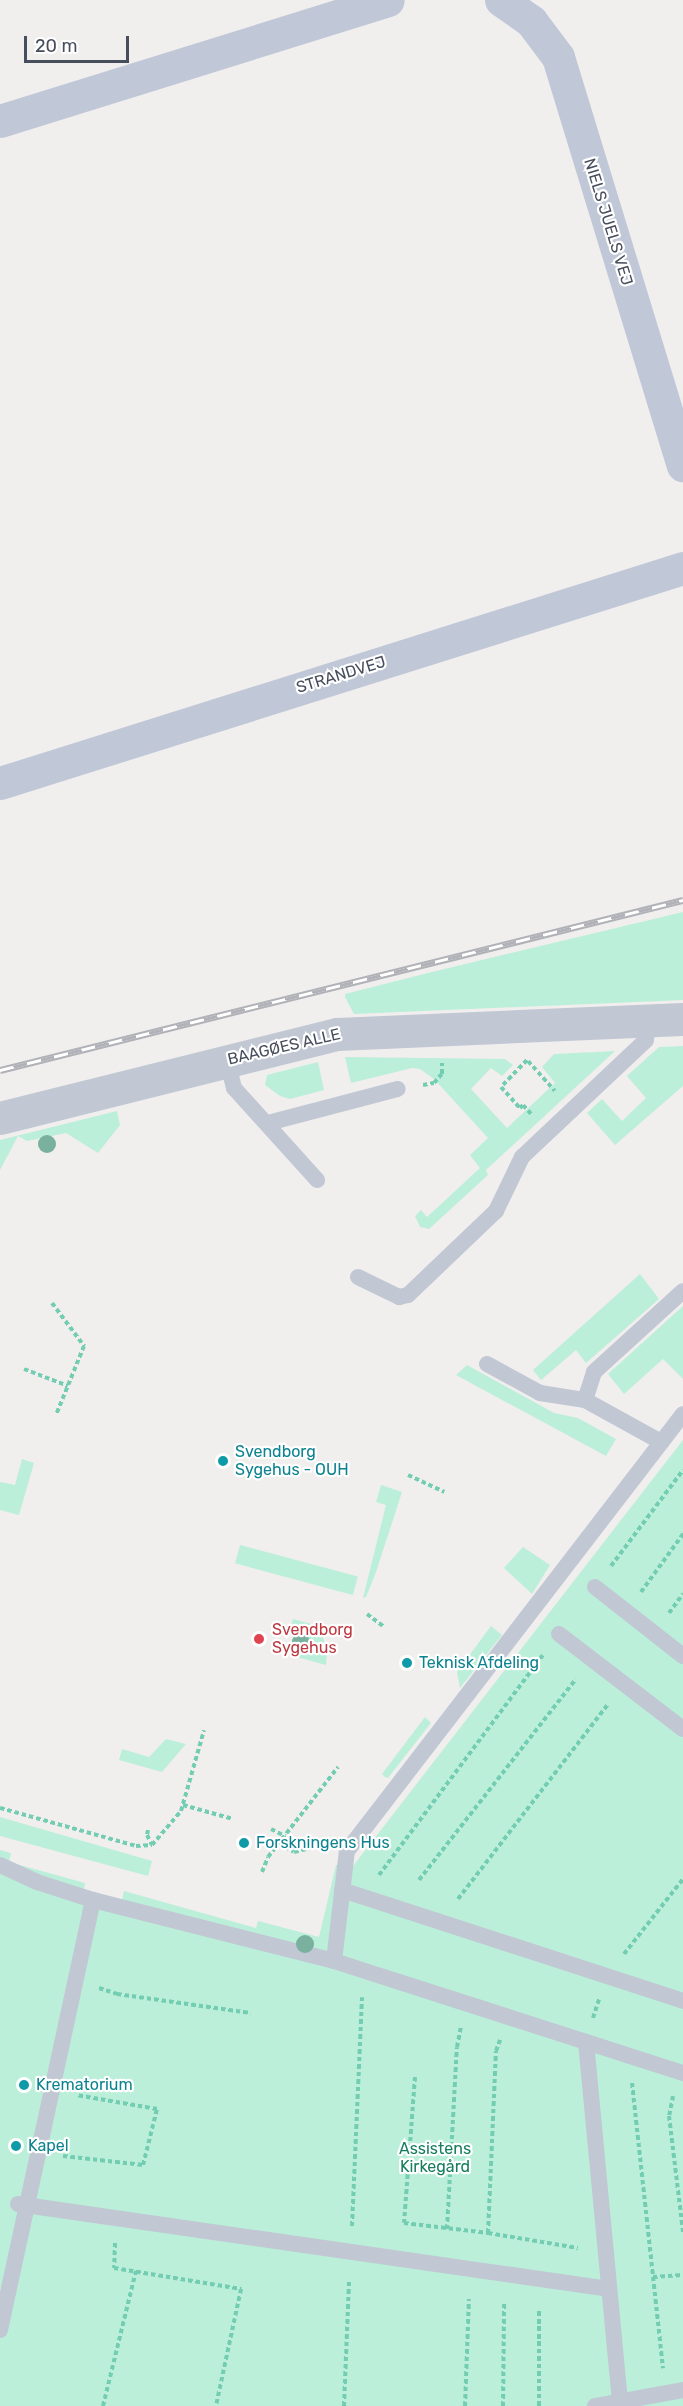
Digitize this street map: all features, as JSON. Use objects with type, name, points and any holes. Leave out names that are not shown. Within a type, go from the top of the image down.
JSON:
[{"type":"street","points":[[0,121],[388,0]]},
{"type":"street","name":"NIELS JUELS VEJ","points":[[501,0],[531,21],[558,57],[683,465]]},
{"type":"street","name":"STRANDVEJ","points":[[0,783],[683,568]]},
{"type":"street","name":"BAAGØES ALLE","points":[[0,1118],[323,1036],[353,1032],[527,1027],[683,1019]]},
{"type":"lane","points":[[358,1277],[399,1297],[408,1295],[496,1211],[522,1157],[570,1109],[646,1040],[648,1021]]},
{"type":"lane","points":[[227,1060],[234,1088],[317,1180]]},
{"type":"lane","points":[[268,1123],[398,1089]]},
{"type":"lane","points":[[585,1400],[594,1372],[683,1291]]},
{"type":"lane","points":[[487,1364],[540,1393],[585,1400],[661,1442]]},
{"type":"lane","points":[[334,1961],[347,1851],[683,1414]]},
{"type":"lane","points":[[595,1587],[683,1656]]},
{"type":"lane","points":[[559,1634],[683,1729]]},
{"type":"lane","points":[[0,1865],[37,1882],[93,1900],[334,1961],[681,2072]]},
{"type":"lane","points":[[342,1890],[683,2001]]},
{"type":"lane","points":[[0,2330],[23,2205],[38,2153],[51,2091],[55,2041],[75,1980],[93,1900]]},
{"type":"lane","points":[[586,2042],[620,2401]]},
{"type":"lane","points":[[23,2205],[609,2289]]},
{"type":"lane","points":[[595,2406],[683,2390]]},
{"type":"path","points":[[527,1027],[527,1060],[570,1109]]},
{"type":"path","points":[[527,1060],[501,1087],[520,1108],[523,1105],[532,1115]]},
{"type":"path","points":[[434,1083],[439,1077]]},
{"type":"path","points":[[52,1303],[84,1346],[56,1415]]},
{"type":"path","points":[[24,1369],[68,1386]]},
{"type":"path","points":[[595,1587],[683,1470]]},
{"type":"path","points":[[408,1474],[444,1492]]},
{"type":"path","points":[[627,1612],[683,1534]]},
{"type":"path","points":[[367,1614],[384,1627]]},
{"type":"path","points":[[370,1899],[374,1881],[559,1634]]},
{"type":"path","points":[[419,1880],[591,1659]]},
{"type":"path","points":[[457,1899],[624,1684]]},
{"type":"path","points":[[0,1808],[136,1846],[152,1845],[178,1816],[183,1805],[204,1730]]},
{"type":"path","points":[[262,1872],[268,1857],[338,1767]]},
{"type":"path","points":[[183,1805],[232,1819]]},
{"type":"path","points":[[271,1829],[285,1836]]},
{"type":"path","points":[[148,1830],[147,1835],[152,1845]]},
{"type":"path","points":[[279,1843],[290,1851]]},
{"type":"path","points":[[344,2406],[363,1970]]},
{"type":"path","points":[[75,1980],[117,1994],[251,2013]]},
{"type":"path","points":[[447,2229],[457,2047],[466,2003]]},
{"type":"path","points":[[488,2233],[496,2051],[508,2016]]},
{"type":"path","points":[[629,2056],[665,2394]]},
{"type":"path","points":[[681,2072],[669,2116],[683,2232]]},
{"type":"path","points":[[415,2077],[404,2223],[488,2233],[606,2253]]},
{"type":"path","points":[[38,2153],[143,2165],[157,2109],[51,2091]]},
{"type":"path","points":[[114,2268],[242,2289],[216,2406]]},
{"type":"path","points":[[103,2406],[136,2271]]},
{"type":"path","points":[[653,2277],[683,2274]]},
{"type":"path","points":[[465,2406],[470,2300]]},
{"type":"path","points":[[503,2406],[504,2303]]},
{"type":"path","points":[[538,2406],[539,2308]]},
{"type":"green space","points":[[683,912],[683,1000],[354,1014],[345,997],[345,994],[432,972]]},
{"type":"green space","points":[[683,1046],[683,1086],[615,1145],[587,1113],[602,1099],[622,1121],[646,1098],[627,1076],[659,1047]]},
{"type":"green space","points":[[615,1051],[486,1170],[488,1175],[429,1229],[420,1227],[415,1216],[421,1210],[427,1217],[480,1168],[470,1155],[488,1138],[434,1079],[420,1069],[412,1068],[351,1083],[345,1057],[505,1059],[513,1065],[502,1076],[491,1068],[471,1089],[507,1128],[555,1083],[542,1067],[554,1054]]},
{"type":"green space","points":[[318,1062],[324,1090],[290,1099],[280,1096],[265,1085],[267,1075]]},
{"type":"green space","points":[[117,1111],[120,1125],[98,1153],[66,1133],[27,1141],[18,1136],[0,1170],[0,1140]]},
{"type":"green space","points":[[640,1274],[659,1299],[586,1363],[576,1350],[541,1380],[533,1370]]},
{"type":"green space","points":[[683,1306],[683,1379],[663,1359],[624,1394],[608,1374]]},
{"type":"green space","points":[[467,1365],[554,1413],[578,1418],[616,1439],[606,1456],[456,1375]]},
{"type":"green space","name":"Assistens Kirkegård","points":[[683,1440],[683,2406],[0,2406],[0,1850],[11,1853],[9,1862],[85,1883],[84,1889],[122,1900],[124,1891],[256,1928],[258,1921],[319,1937],[336,1865],[353,1866]]},
{"type":"green space","points":[[22,1459],[34,1463],[19,1515],[0,1510],[0,1482],[15,1485]]},
{"type":"green space","points":[[381,1485],[402,1492],[376,1572],[366,1597],[363,1598],[386,1505],[376,1502]]},
{"type":"green space","points":[[240,1545],[358,1577],[353,1595],[235,1563]]},
{"type":"green space","points":[[523,1547],[550,1565],[532,1594],[504,1568]]},
{"type":"green space","points":[[293,1619],[319,1626],[327,1650],[326,1665],[293,1656],[297,1640],[289,1633]]},
{"type":"green space","points":[[491,1626],[502,1635],[460,1688],[457,1672]]},
{"type":"green space","points":[[425,1717],[431,1723],[388,1778],[385,1777],[382,1774]]},
{"type":"green space","points":[[166,1739],[186,1744],[162,1772],[119,1760],[122,1749],[149,1757]]},
{"type":"green space","points":[[0,1817],[152,1861],[148,1876],[0,1836]]},
{"type":"railway","points":[[0,1070],[683,900]]},
{"type":"place","name":"Svendborg Sygehus - OUH","points":[[223,1461]]},
{"type":"place","name":"Svendborg Sygehus","points":[[259,1639]]},
{"type":"place","name":"Teknisk Afdeling","points":[[407,1663]]},
{"type":"place","name":"Forskningens Hus","points":[[244,1843]]},
{"type":"place","name":"Krematorium","points":[[24,2085]]},
{"type":"place","name":"Kapel","points":[[16,2146]]}]
